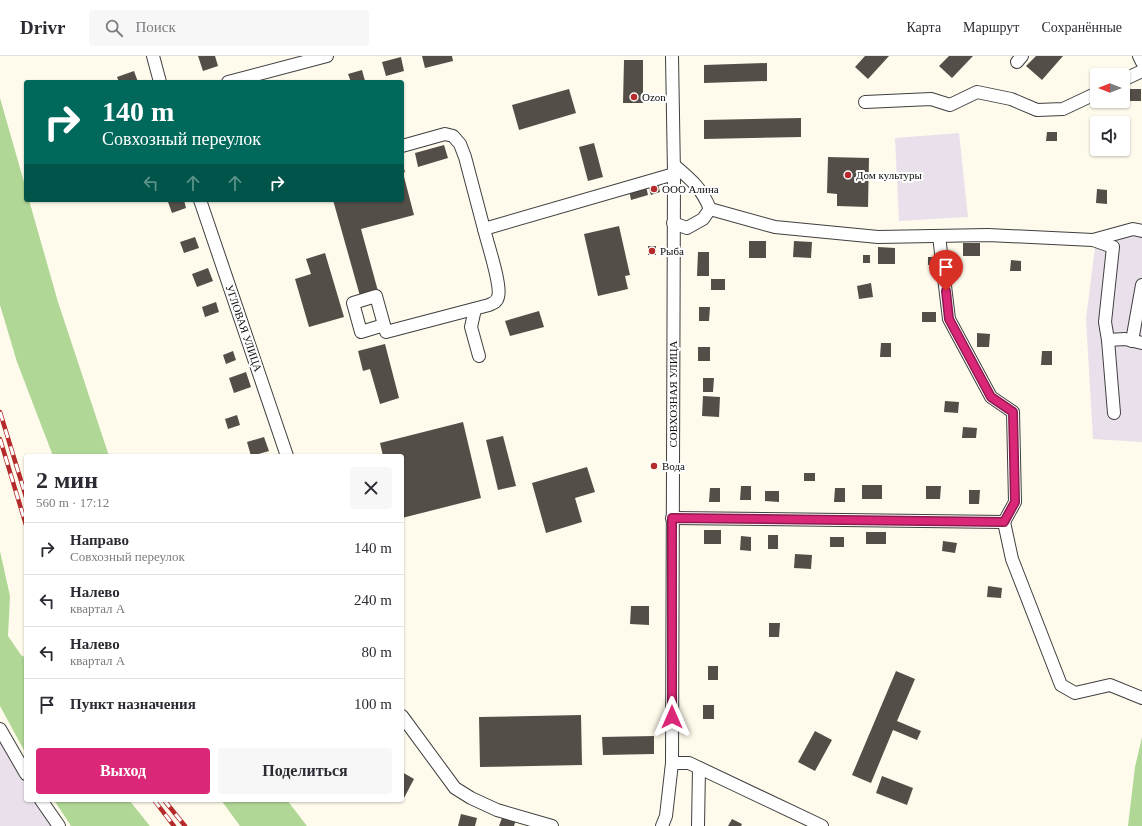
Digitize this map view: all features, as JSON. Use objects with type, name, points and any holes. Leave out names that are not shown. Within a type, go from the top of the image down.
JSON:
[{"type":"street","points":[[153,56],[159,80]]},
{"type":"street","points":[[236,80],[327,56]]},
{"type":"street","name":"СОВХОЗНАЯ УЛИЦА","points":[[662,826],[666,816],[672,763],[674,170],[672,56]]},
{"type":"street","points":[[1139,56],[1142,62]]},
{"type":"street","points":[[1130,77],[1142,71]]},
{"type":"street","points":[[865,102],[931,99],[950,105],[978,92],[1011,98],[1037,110],[1044,110],[1063,109],[1090,96]]},
{"type":"street","points":[[384,326],[386,332],[475,309],[495,302],[498,298],[499,292],[484,228],[465,157],[460,144],[453,136],[445,134],[404,145]]},
{"type":"street","points":[[484,228],[674,170],[695,184],[705,197],[710,208],[775,227],[878,237],[988,235],[1093,240],[1113,247],[1105,322],[1108,340],[1114,413]]},
{"type":"street","name":"УГЛОВАЯ УЛИЦА","points":[[201,202],[286,454]]},
{"type":"street","points":[[673,223],[687,228],[703,219],[710,208]]},
{"type":"street","points":[[1093,240],[1133,229],[1142,231]]},
{"type":"street","points":[[939,236],[949,319],[991,397],[1013,412],[1015,502],[1004,522],[1012,559],[1061,685],[1075,693],[1110,685],[1142,698]]},
{"type":"street","points":[[1108,340],[1125,339],[1137,342],[1142,285]]},
{"type":"street","points":[[475,309],[471,327],[479,356]]},
{"type":"street","points":[[672,518],[1004,522]]},
{"type":"street","points":[[404,719],[455,788],[471,798],[498,810],[552,826]]},
{"type":"street","points":[[0,729],[24,771]]},
{"type":"street","points":[[672,763],[689,763],[822,826]]},
{"type":"street","points":[[698,826],[699,768]]},
{"type":"street","points":[[42,802],[59,826]]},
{"type":"shaded area","points":[[959,133],[968,217],[899,221],[895,138]]},
{"type":"shaded area","points":[[1142,225],[1142,442],[1093,439],[1086,319],[1095,247],[1134,227]]},
{"type":"shaded area","points":[[0,732],[24,772],[24,802],[42,802],[57,826],[0,826]]},
{"type":"green space","points":[[0,98],[24,182],[24,202],[30,202],[58,302],[108,454],[52,454],[17,362],[0,305]]},
{"type":"green space","points":[[0,551],[10,596],[8,636],[21,655],[24,657],[24,750],[0,706]]},
{"type":"green space","points":[[1142,737],[1142,826],[1128,826],[1135,767]]},
{"type":"green space","points":[[55,802],[131,802],[150,826],[71,826]]},
{"type":"green space","points":[[222,802],[289,802],[307,826],[240,826]]},
{"type":"building","points":[[198,56],[215,56],[218,66],[203,71]]},
{"type":"building","points":[[422,56],[452,56],[453,61],[425,68]]},
{"type":"building","points":[[865,56],[889,56],[868,79],[855,67]]},
{"type":"building","points":[[949,56],[973,56],[952,78],[939,66]]},
{"type":"building","points":[[1036,56],[1063,56],[1042,80],[1026,66]]},
{"type":"building","points":[[401,57],[404,71],[386,76],[382,62]]},
{"type":"building","points":[[624,60],[643,60],[643,103],[623,103]]},
{"type":"building","points":[[767,63],[767,81],[704,83],[704,65]]},
{"type":"building","points":[[362,70],[365,80],[350,80],[348,74]]},
{"type":"building","points":[[134,71],[137,80],[118,80],[117,77]]},
{"type":"building","points":[[569,89],[576,113],[519,130],[512,105]]},
{"type":"building","points":[[1130,89],[1141,89],[1141,101],[1130,101]]},
{"type":"building","points":[[801,118],[801,137],[704,139],[704,120]]},
{"type":"building","points":[[1047,132],[1057,132],[1057,141],[1046,141]]},
{"type":"building","points":[[594,143],[603,177],[588,181],[579,147]]},
{"type":"building","points":[[444,145],[448,158],[418,167],[415,153]]},
{"type":"building","name":"Дом культуры","points":[[828,157],[869,158],[868,207],[837,206],[837,194],[827,193]]},
{"type":"building","points":[[404,177],[414,215],[361,229],[378,291],[360,296],[334,202],[404,202]]},
{"type":"building","name":"ООО Алина","points":[[658,183],[660,192],[651,195],[648,186]]},
{"type":"building","points":[[646,186],[648,195],[631,200],[629,190]]},
{"type":"building","points":[[1097,189],[1107,190],[1107,204],[1096,203]]},
{"type":"building","points":[[168,202],[184,202],[186,208],[172,213]]},
{"type":"building","points":[[619,226],[630,275],[625,276],[628,289],[598,296],[584,234]]},
{"type":"building","points":[[195,237],[199,248],[184,253],[180,242]]},
{"type":"building","points":[[749,241],[766,241],[766,258],[749,258]]},
{"type":"building","points":[[794,241],[812,242],[811,258],[793,257]]},
{"type":"building","points":[[963,243],[980,243],[980,256],[963,256]]},
{"type":"building","name":"Рыба","points":[[648,246],[656,246],[656,255],[648,255]]},
{"type":"building","points":[[878,247],[895,248],[895,264],[878,264]]},
{"type":"building","points":[[698,252],[709,252],[709,276],[697,276]]},
{"type":"building","points":[[325,253],[344,317],[309,327],[295,279],[311,274],[306,259]]},
{"type":"building","points":[[863,255],[870,255],[870,263],[863,263]]},
{"type":"building","points":[[928,257],[938,257],[938,265],[928,265]]},
{"type":"building","points":[[1011,260],[1021,261],[1021,271],[1010,271]]},
{"type":"building","points":[[208,268],[213,281],[197,287],[192,274]]},
{"type":"building","points":[[711,279],[725,279],[725,290],[711,290]]},
{"type":"building","points":[[871,283],[873,297],[859,299],[857,286]]},
{"type":"building","points":[[216,302],[219,312],[205,317],[202,307]]},
{"type":"building","points":[[699,307],[710,307],[709,321],[699,321]]},
{"type":"building","points":[[539,311],[544,327],[510,336],[505,321]]},
{"type":"building","points":[[922,312],[936,312],[936,322],[922,322]]},
{"type":"building","points":[[977,333],[990,334],[989,347],[977,347]]},
{"type":"building","points":[[881,343],[891,343],[891,357],[880,357]]},
{"type":"building","points":[[385,344],[399,398],[380,404],[370,369],[363,371],[358,351]]},
{"type":"building","points":[[698,347],[710,347],[710,361],[698,361]]},
{"type":"building","points":[[233,351],[236,360],[226,364],[223,355]]},
{"type":"building","points":[[1042,351],[1052,351],[1052,365],[1041,365]]},
{"type":"building","points":[[246,372],[251,387],[234,393],[229,378]]},
{"type":"building","points":[[703,378],[714,378],[713,392],[703,392]]},
{"type":"building","points":[[703,396],[720,397],[719,417],[702,416]]},
{"type":"building","points":[[945,401],[959,402],[958,413],[944,412]]},
{"type":"building","points":[[237,415],[240,425],[228,429],[225,419]]},
{"type":"building","points":[[463,422],[481,498],[404,517],[404,454],[383,454],[380,443]]},
{"type":"building","points":[[963,427],[977,428],[976,438],[962,438]]},
{"type":"building","points":[[503,436],[516,486],[498,490],[486,440]]},
{"type":"building","points":[[264,437],[269,451],[258,454],[250,454],[247,442]]},
{"type":"building","points":[[587,467],[595,492],[575,498],[582,522],[546,533],[532,483]]},
{"type":"building","points":[[804,473],[815,473],[815,481],[804,481]]},
{"type":"building","points":[[862,485],[882,485],[882,499],[862,499]]},
{"type":"building","points":[[741,486],[751,486],[751,500],[740,500]]},
{"type":"building","points":[[926,486],[941,486],[940,499],[926,499]]},
{"type":"building","points":[[710,488],[720,488],[720,502],[709,502]]},
{"type":"building","points":[[835,488],[845,488],[845,502],[834,502]]},
{"type":"building","points":[[969,490],[980,490],[979,504],[969,504]]},
{"type":"building","points":[[765,491],[779,491],[779,502],[765,501]]},
{"type":"building","points":[[704,530],[721,530],[721,544],[704,544]]},
{"type":"building","points":[[866,532],[886,532],[886,544],[866,544]]},
{"type":"building","points":[[768,535],[778,535],[778,549],[768,549]]},
{"type":"building","points":[[741,536],[751,537],[751,551],[740,550]]},
{"type":"building","points":[[830,537],[844,537],[844,547],[830,547]]},
{"type":"building","points":[[943,541],[957,543],[955,553],[942,551]]},
{"type":"building","points":[[795,554],[812,555],[811,569],[794,568]]},
{"type":"building","points":[[988,586],[1002,588],[1001,598],[987,597]]},
{"type":"building","points":[[631,606],[649,606],[649,625],[630,624]]},
{"type":"building","points":[[769,623],[780,623],[779,637],[769,637]]},
{"type":"building","points":[[708,666],[718,666],[718,680],[708,680]]},
{"type":"building","points":[[896,671],[915,679],[897,721],[921,731],[917,740],[893,730],[871,783],[852,775]]},
{"type":"building","points":[[703,705],[714,705],[714,719],[703,719]]},
{"type":"building","points":[[581,715],[582,765],[480,767],[479,717]]},
{"type":"building","points":[[815,731],[832,740],[815,771],[798,762]]},
{"type":"building","points":[[654,736],[654,754],[603,755],[602,737]]},
{"type":"building","points":[[404,773],[414,779],[404,798]]},
{"type":"building","points":[[882,776],[913,788],[907,805],[876,793]]},
{"type":"building","points":[[461,814],[477,818],[475,826],[458,826]]},
{"type":"building","points":[[503,815],[516,820],[514,826],[499,826]]},
{"type":"building","points":[[732,819],[742,824],[741,826],[728,826]]},
{"type":"railway","points":[[0,412],[24,490]]},
{"type":"railway","points":[[0,439],[24,518]]},
{"type":"railway","points":[[156,802],[174,826]]},
{"type":"railway","points":[[166,802],[185,826]]},
{"type":"place","name":"Ozon","points":[[634,97]]},
{"type":"place","name":"Дом культуры","points":[[848,175]]},
{"type":"place","name":"ООО Алина","points":[[654,189]]},
{"type":"place","name":"Рыба","points":[[652,251]]},
{"type":"place","name":"Вода","points":[[654,466]]},
{"type":"route","points":[[672,717],[672,518],[1004,522],[1015,502],[1013,412],[991,397],[949,319],[946,291]]}]
